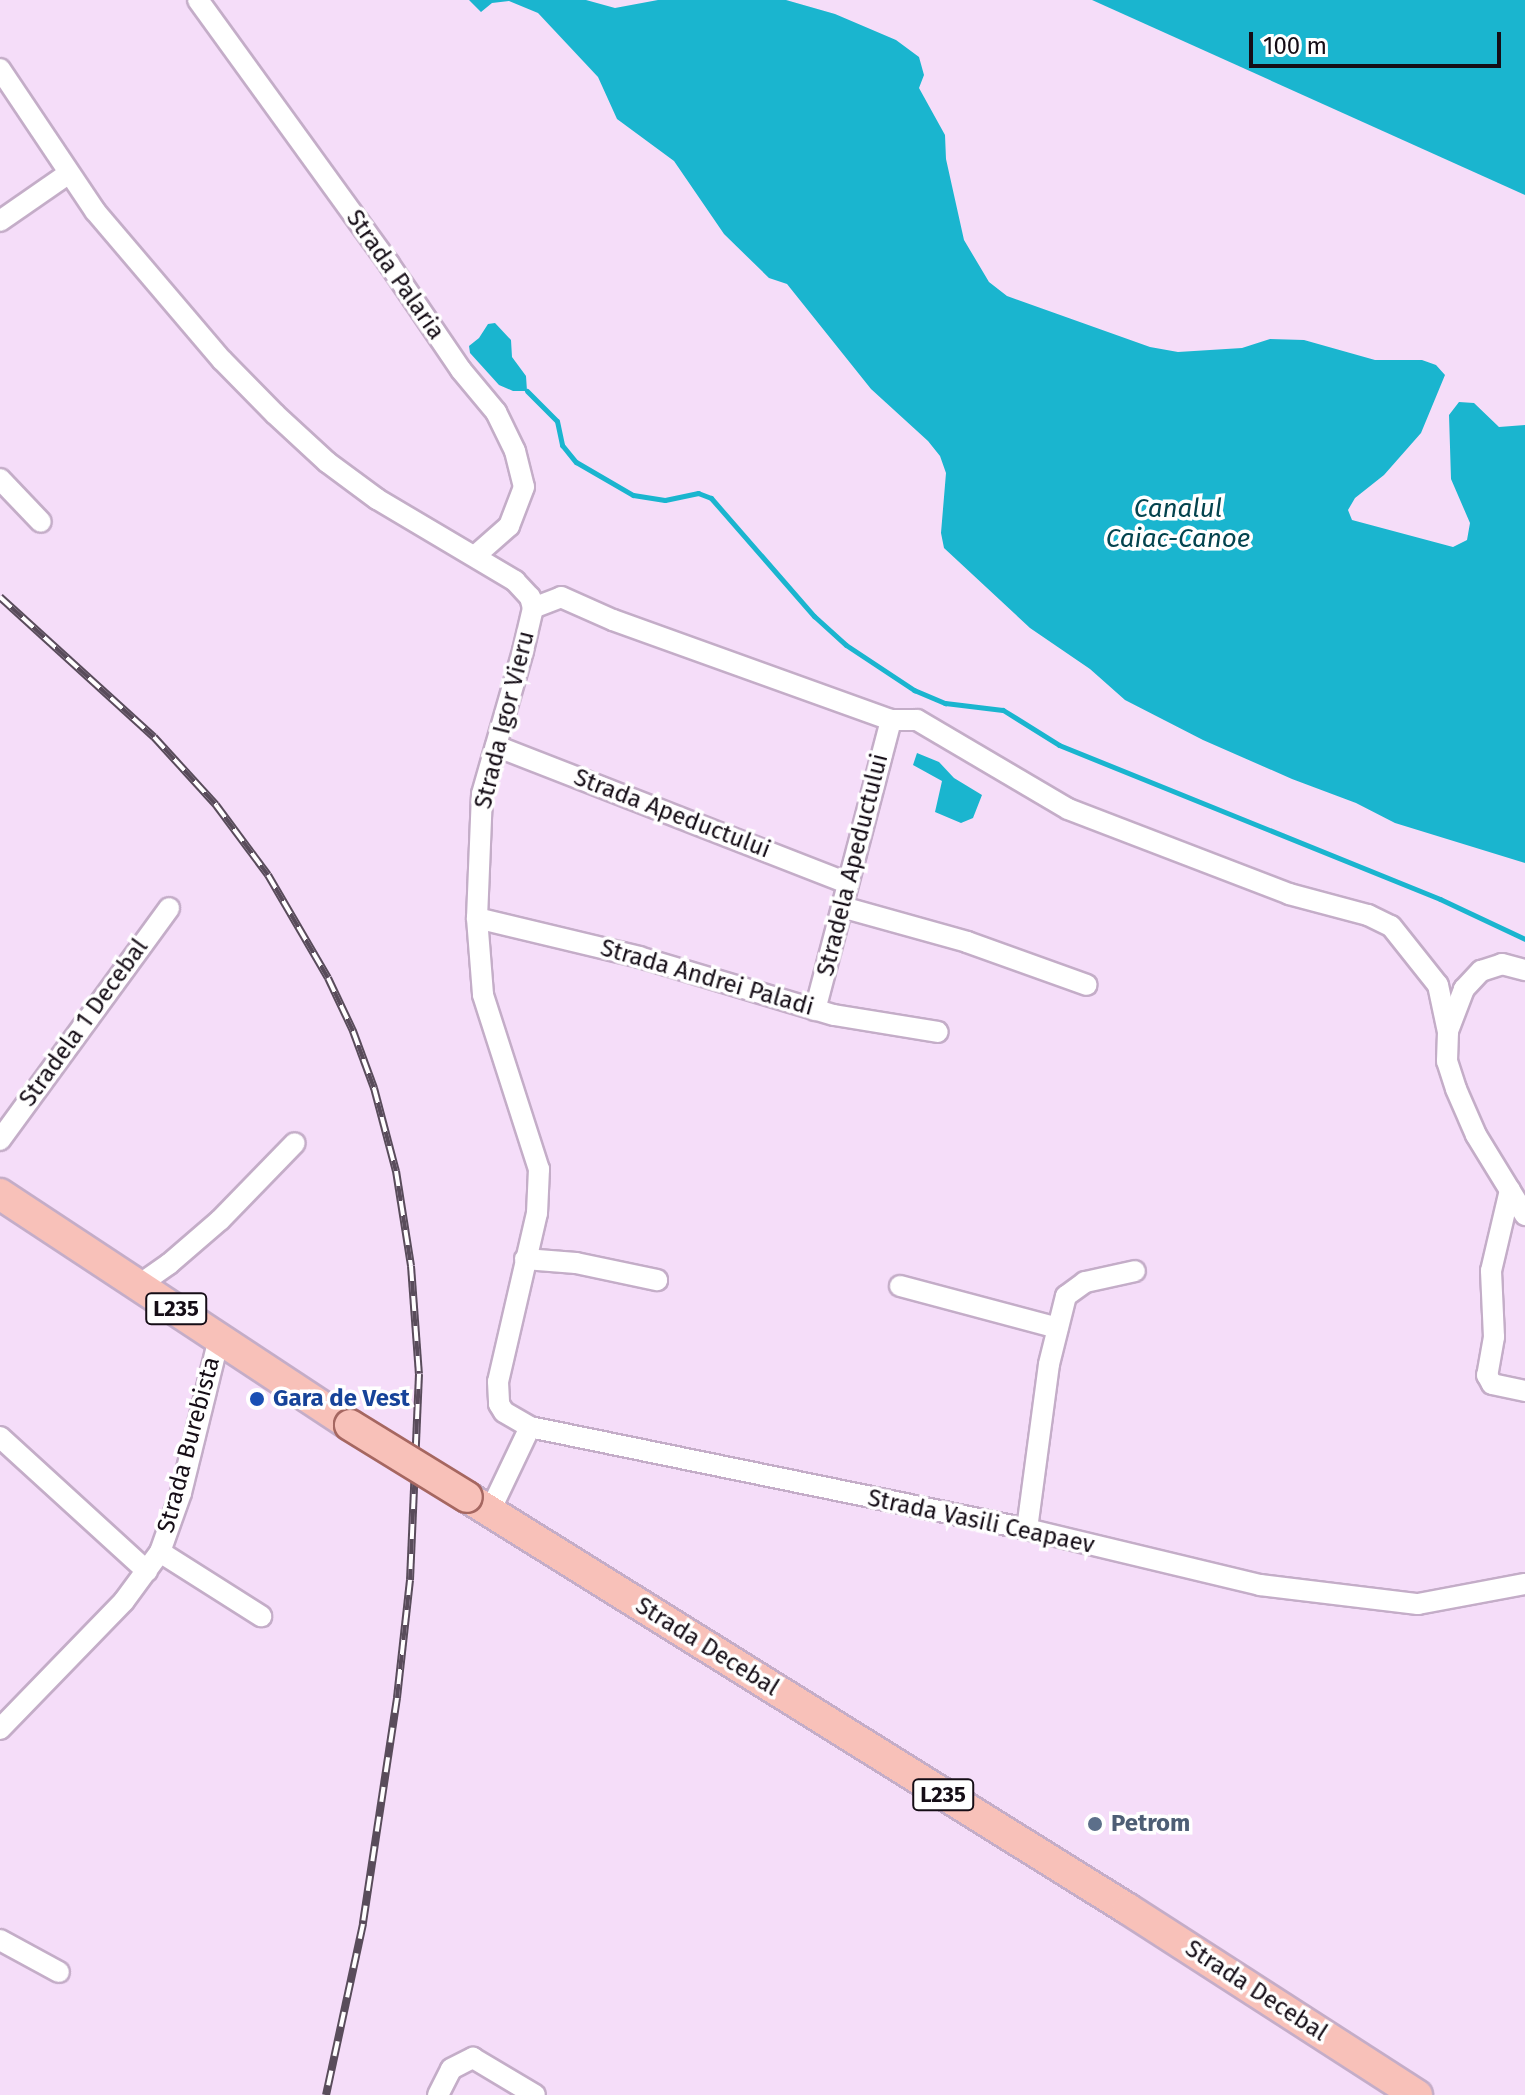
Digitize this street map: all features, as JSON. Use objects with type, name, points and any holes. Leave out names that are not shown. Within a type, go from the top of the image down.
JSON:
[{"type":"main road","name":"Strada Decebal","points":[[0,1194],[350,1425],[1128,1909],[1417,2095]]},
{"type":"street","name":"Strada Palaria","points":[[198,0],[389,264],[461,370],[496,412],[515,451],[524,487],[509,526],[475,556]]},
{"type":"street","name":"Strada Igor Vieru","points":[[0,69],[95,211],[177,308],[275,414],[327,462],[377,499],[523,588],[533,608],[482,794],[477,918],[483,995],[539,1169],[537,1213],[500,1369],[498,1393],[504,1412],[530,1427]]},
{"type":"street","points":[[0,221],[68,174]]},
{"type":"street","points":[[0,479],[41,522]]},
{"type":"street","points":[[533,608],[561,597],[613,620],[891,720],[917,720],[1068,809],[1289,894],[1368,915],[1391,926],[1438,985],[1448,1032],[1447,1061],[1471,1126],[1525,1215]]},
{"type":"street","name":"Stradela Apeductului","points":[[815,1010],[891,720]]},
{"type":"street","name":"Strada Apeductului","points":[[496,746],[847,883]]},
{"type":"street","points":[[842,907],[967,942],[1087,985]]},
{"type":"street","name":"Stradela 1 Decebal","points":[[0,1140],[169,908]]},
{"type":"street","name":"Strada Andrei Paladi","points":[[477,918],[639,957],[815,1010],[938,1032]]},
{"type":"street","points":[[1448,1032],[1464,989],[1481,971],[1502,964],[1525,970]]},
{"type":"street","points":[[139,1285],[220,1220],[295,1143]]},
{"type":"street","points":[[1510,1190],[1491,1271],[1494,1337],[1487,1375],[1492,1384],[1525,1391]]},
{"type":"street","points":[[525,1259],[589,1265],[657,1280]]},
{"type":"street","points":[[1027,1529],[1049,1364],[1066,1296],[1075,1286],[1135,1271]]},
{"type":"street","points":[[900,1286],[1058,1328]]},
{"type":"street","name":"Strada Burebista","points":[[0,1729],[83,1645],[160,1552],[181,1493],[219,1338]]},
{"type":"street","points":[[478,1504],[530,1427]]},
{"type":"street","name":"Strada Vasili Ceapaev","points":[[530,1427],[1027,1529],[1260,1585],[1418,1604],[1525,1584]]},
{"type":"street","points":[[0,1437],[147,1571]]},
{"type":"street","points":[[160,1552],[261,1616]]},
{"type":"street","points":[[0,1940],[59,1972]]},
{"type":"street","points":[[438,2095],[454,2065],[473,2058],[535,2095]]},
{"type":"water","name":"Canalul Caiac-Canoe","points":[[469,0],[586,0],[615,8],[658,0],[786,0],[835,14],[896,40],[919,57],[924,75],[919,88],[945,135],[946,159],[964,240],[989,282],[1007,296],[1150,347],[1178,352],[1242,348],[1270,339],[1304,340],[1375,360],[1422,360],[1436,365],[1445,375],[1421,433],[1384,475],[1355,498],[1348,510],[1352,520],[1453,547],[1467,540],[1470,523],[1451,479],[1449,415],[1459,402],[1474,403],[1499,427],[1525,425],[1525,863],[1395,823],[1356,803],[1203,740],[1125,700],[1090,669],[1030,628],[944,548],[941,533],[946,473],[940,456],[928,441],[871,389],[787,284],[769,278],[724,234],[674,161],[617,119],[598,77],[538,13],[509,1],[492,3],[481,12]]},
{"type":"water","points":[[1092,0],[1525,0],[1525,195]]},
{"type":"water","points":[[495,323],[511,340],[512,357],[526,376],[527,391],[513,391],[499,385],[470,353],[469,346],[488,324]]},
{"type":"water","points":[[917,753],[939,762],[954,778],[982,795],[973,818],[961,823],[935,812],[942,781],[913,765]]},
{"type":"waterway","points":[[527,391],[557,421],[562,445],[576,462],[633,495],[665,500],[698,493],[711,498],[814,616],[846,645],[914,690],[945,703],[1003,710],[1059,745],[1440,899],[1525,939]]},
{"type":"railway","points":[[0,597],[154,737],[216,805],[268,875],[328,978],[353,1031],[374,1088],[396,1171],[411,1266],[419,1374],[410,1580],[397,1698],[363,1924],[326,2095]]},
{"type":"place","name":"Gara de Vest","points":[[257,1399]]},
{"type":"place","name":"Petrom","points":[[1095,1824]]}]
